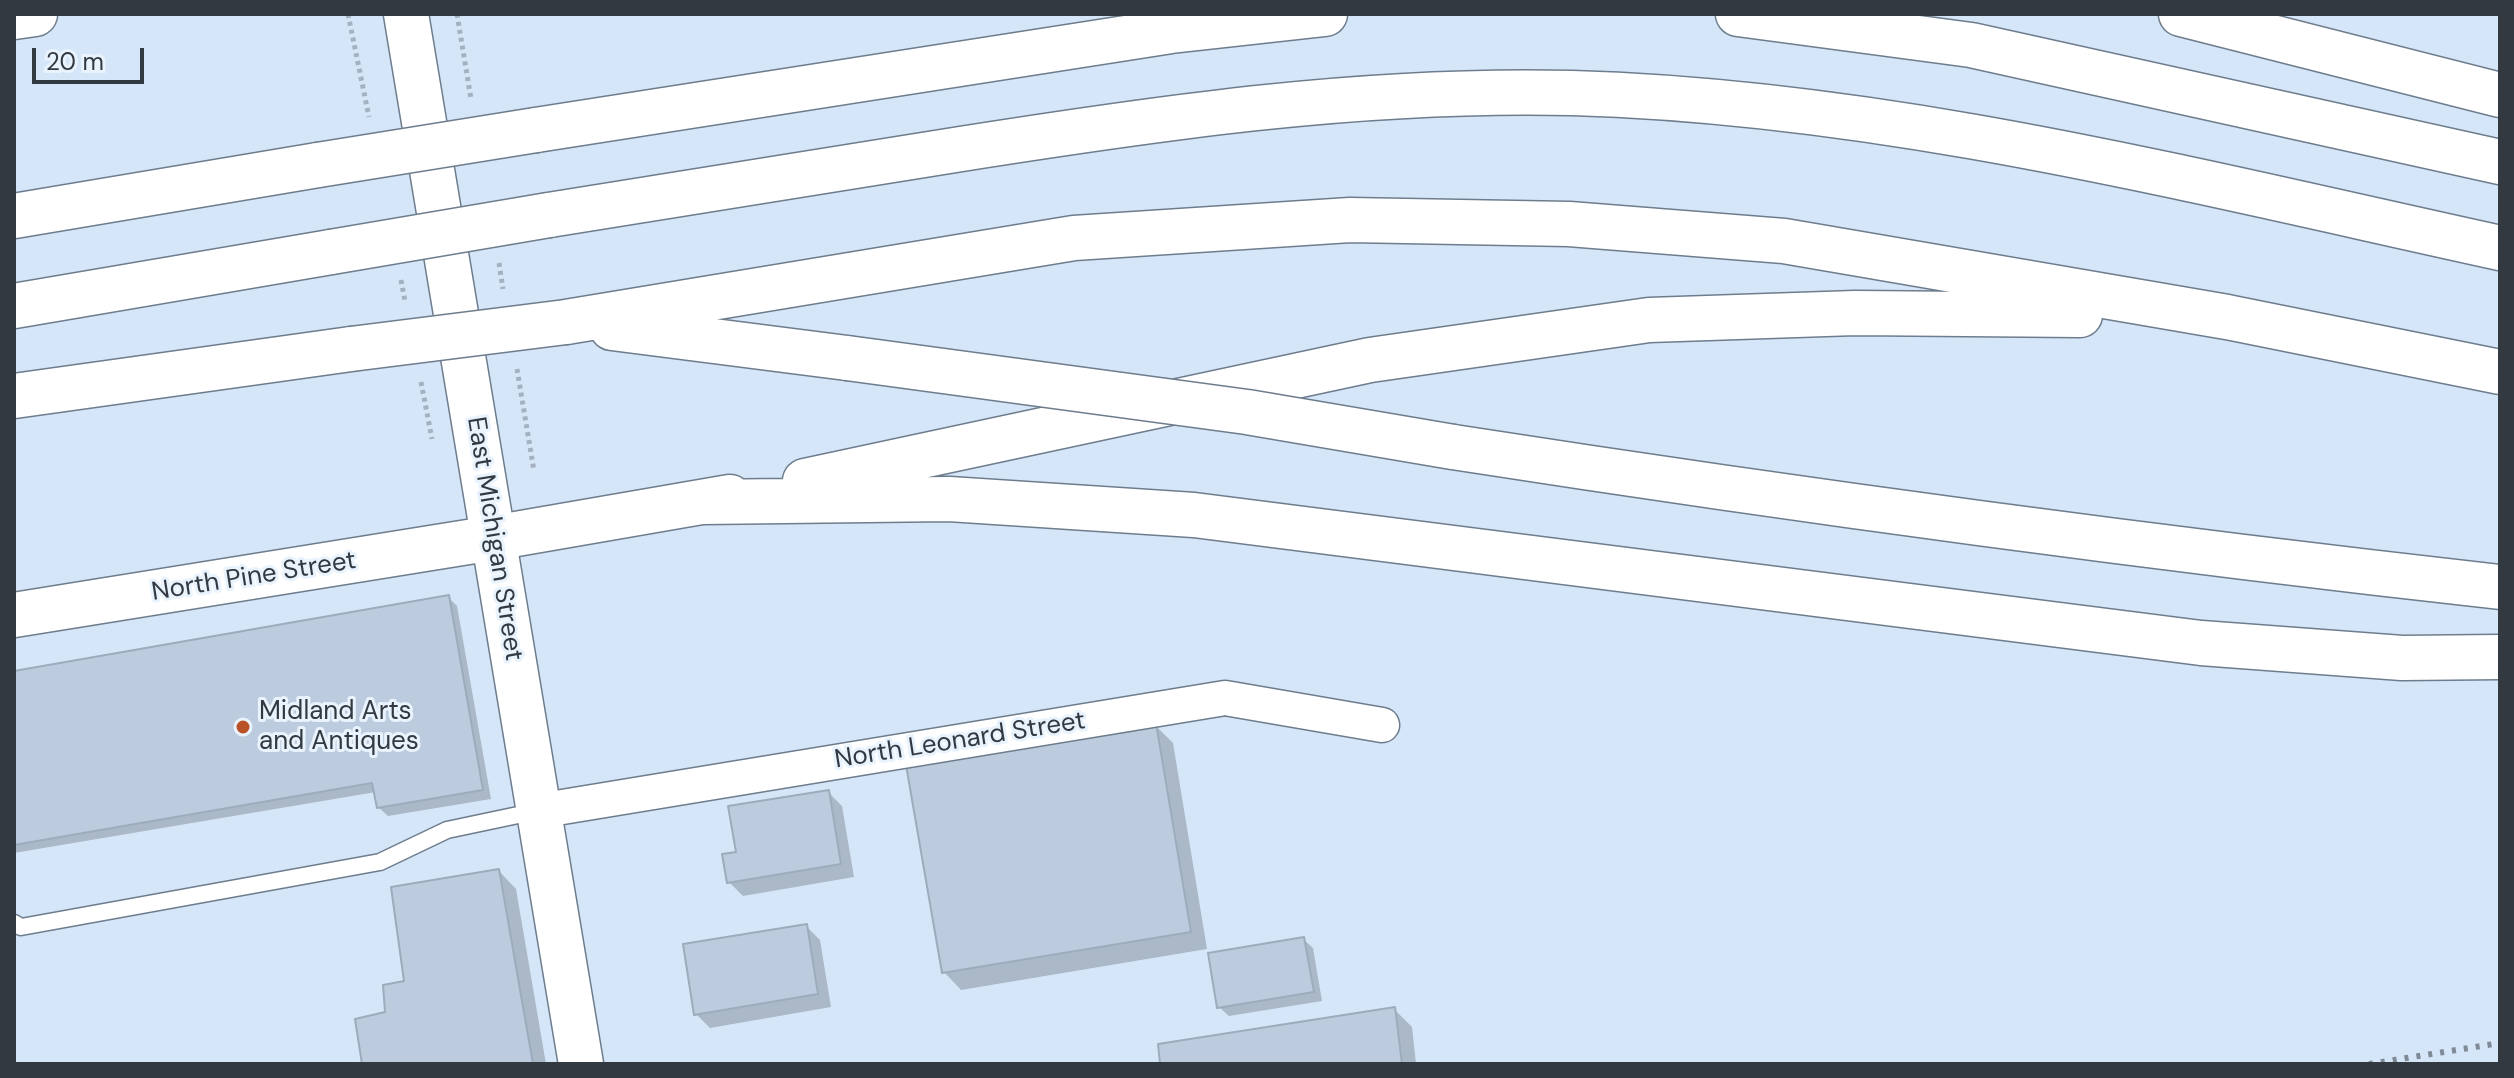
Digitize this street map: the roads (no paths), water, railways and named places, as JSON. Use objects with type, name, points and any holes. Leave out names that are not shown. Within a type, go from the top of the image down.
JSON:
[{"type":"main road","points":[[14,17],[35,14]]},
{"type":"main road","name":"East Michigan Street","points":[[406,14],[581,1064]]},
{"type":"main road","points":[[14,216],[536,130],[1171,31],[1325,14]]},
{"type":"main road","points":[[1738,14],[1971,45],[2500,162]]},
{"type":"main road","points":[[2181,14],[2500,95]]},
{"type":"main road","points":[[14,306],[549,215],[1093,128],[1261,105],[1396,96],[1569,93],[1725,101],[1941,129],[2500,248]]},
{"type":"main road","points":[[14,396],[566,322],[1074,238],[1350,220],[1569,224],[1784,241],[2227,317],[2500,372]]},
{"type":"main road","points":[[702,502],[1059,429],[1370,360],[1649,320],[1855,313],[2227,317]]},
{"type":"main road","points":[[566,322],[1247,412],[1453,447],[2167,550],[2500,587]]},
{"type":"main road","points":[[702,502],[949,499],[1194,515],[2201,643],[2402,658],[2500,657]]},
{"type":"main road","name":"North Pine Street","points":[[14,615],[702,502]]},
{"type":"street","name":"North Leonard Street","points":[[538,811],[1225,698],[1382,725]]},
{"type":"lane","points":[[14,923],[21,927],[380,862],[447,830],[538,811]]},
{"type":"railway","points":[[2369,1064],[2500,1043]]},
{"type":"place","name":"Midland Arts and Antiques","points":[[243,727]]}]
